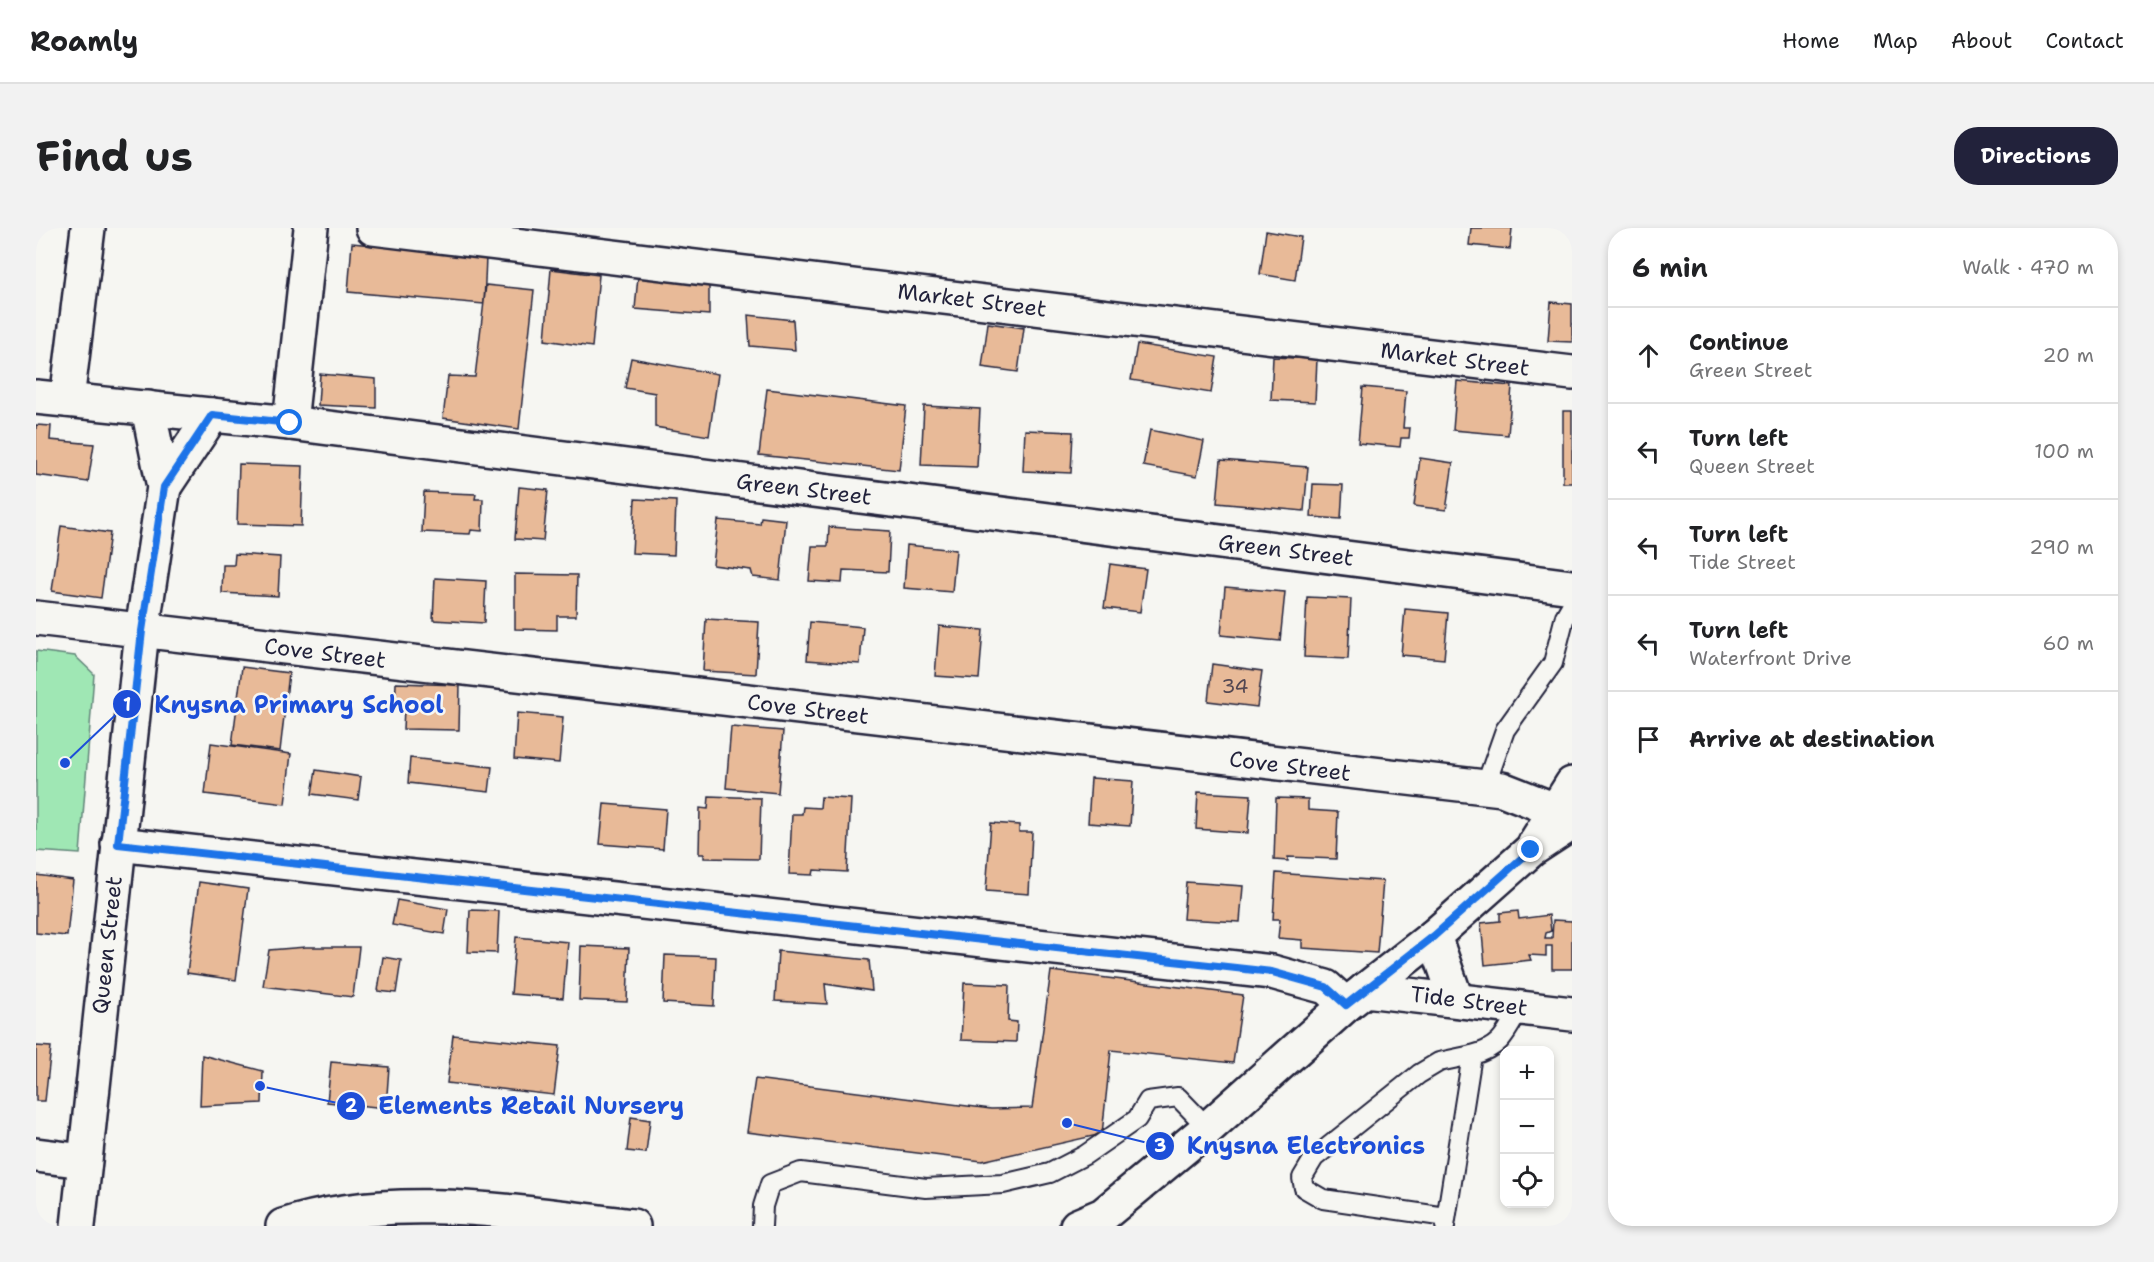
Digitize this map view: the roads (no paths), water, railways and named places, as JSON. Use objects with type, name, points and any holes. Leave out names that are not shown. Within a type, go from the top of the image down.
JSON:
[{"type":"street","points":[[52,399],[88,228]]},
{"type":"street","points":[[290,423],[311,228]]},
{"type":"street","name":"Market Street","points":[[373,228],[1572,373]]},
{"type":"street","name":"Green Street","points":[[52,399],[290,423],[1572,587]]},
{"type":"street","name":"Queen Street","points":[[78,1226],[142,631],[164,487],[148,408]]},
{"type":"street","name":"Queen Street","points":[[164,487],[212,415]]},
{"type":"street","name":"Cove Street","points":[[36,618],[1503,789],[1568,810]]},
{"type":"street","points":[[1100,1222],[1355,997],[1434,936],[1531,850],[1568,810]]},
{"type":"street","points":[[118,844],[1272,972],[1355,997]]},
{"type":"street","points":[[1434,936],[1456,999]]},
{"type":"street","name":"Tide Street","points":[[1355,997],[1456,999],[1572,1014]]},
{"type":"street","points":[[36,1155],[84,1161]]},
{"type":"street","points":[[283,1226],[343,1210],[435,1208],[562,1222],[633,1226]]},
{"type":"lane","points":[[1485,787],[1505,730],[1553,663],[1565,616],[1572,604]]},
{"type":"lane","points":[[1472,1056],[1446,1221],[1323,1199],[1304,1188],[1302,1178],[1314,1158],[1419,1074],[1439,1062],[1490,1051],[1496,1046],[1520,1008]]},
{"type":"lane","points":[[762,1226],[763,1206],[770,1184],[801,1172],[926,1188],[1003,1184],[1050,1173],[1085,1155],[1137,1119],[1148,1101],[1178,1097],[1208,1128]]},
{"type":"place","name":"Knysna Primary School","points":[[65,763]]},
{"type":"place","name":"Elements Retail Nursery","points":[[260,1086]]},
{"type":"place","name":"Knysna Electronics","points":[[1067,1123]]}]
